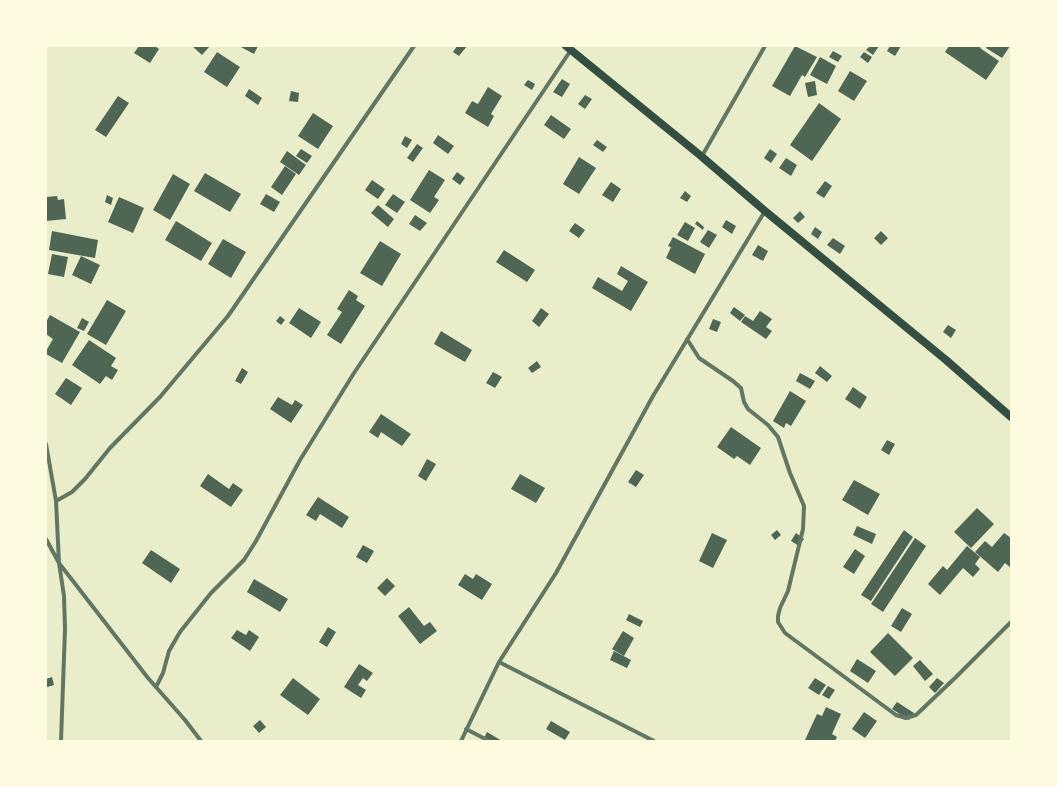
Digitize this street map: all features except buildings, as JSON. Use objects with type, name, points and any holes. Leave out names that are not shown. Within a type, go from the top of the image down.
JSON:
[{"type":"main road","points":[[568,48],[701,156],[764,211],[946,360],[1011,417]]},
{"type":"street","points":[[56,501],[72,492],[110,448],[160,396],[228,316],[414,46]]},
{"type":"street","points":[[701,156],[765,46]]},
{"type":"street","points":[[156,687],[163,673],[170,650],[180,632],[211,593],[244,560],[300,460],[354,373],[568,48]]},
{"type":"street","points":[[461,741],[499,662],[556,573],[653,396],[764,211]]},
{"type":"street","points":[[687,340],[699,358],[741,388],[744,402],[748,409],[768,425],[778,437],[790,473],[804,506],[803,529],[788,591],[778,616],[778,622],[785,633],[896,715],[906,718],[916,715],[1011,622]]},
{"type":"street","points":[[46,444],[56,501],[59,563],[64,596],[66,629],[62,741]]},
{"type":"street","points":[[46,539],[59,563],[156,687],[201,741]]},
{"type":"street","points":[[499,662],[654,741]]},
{"type":"street","points":[[466,729],[489,741]]}]
